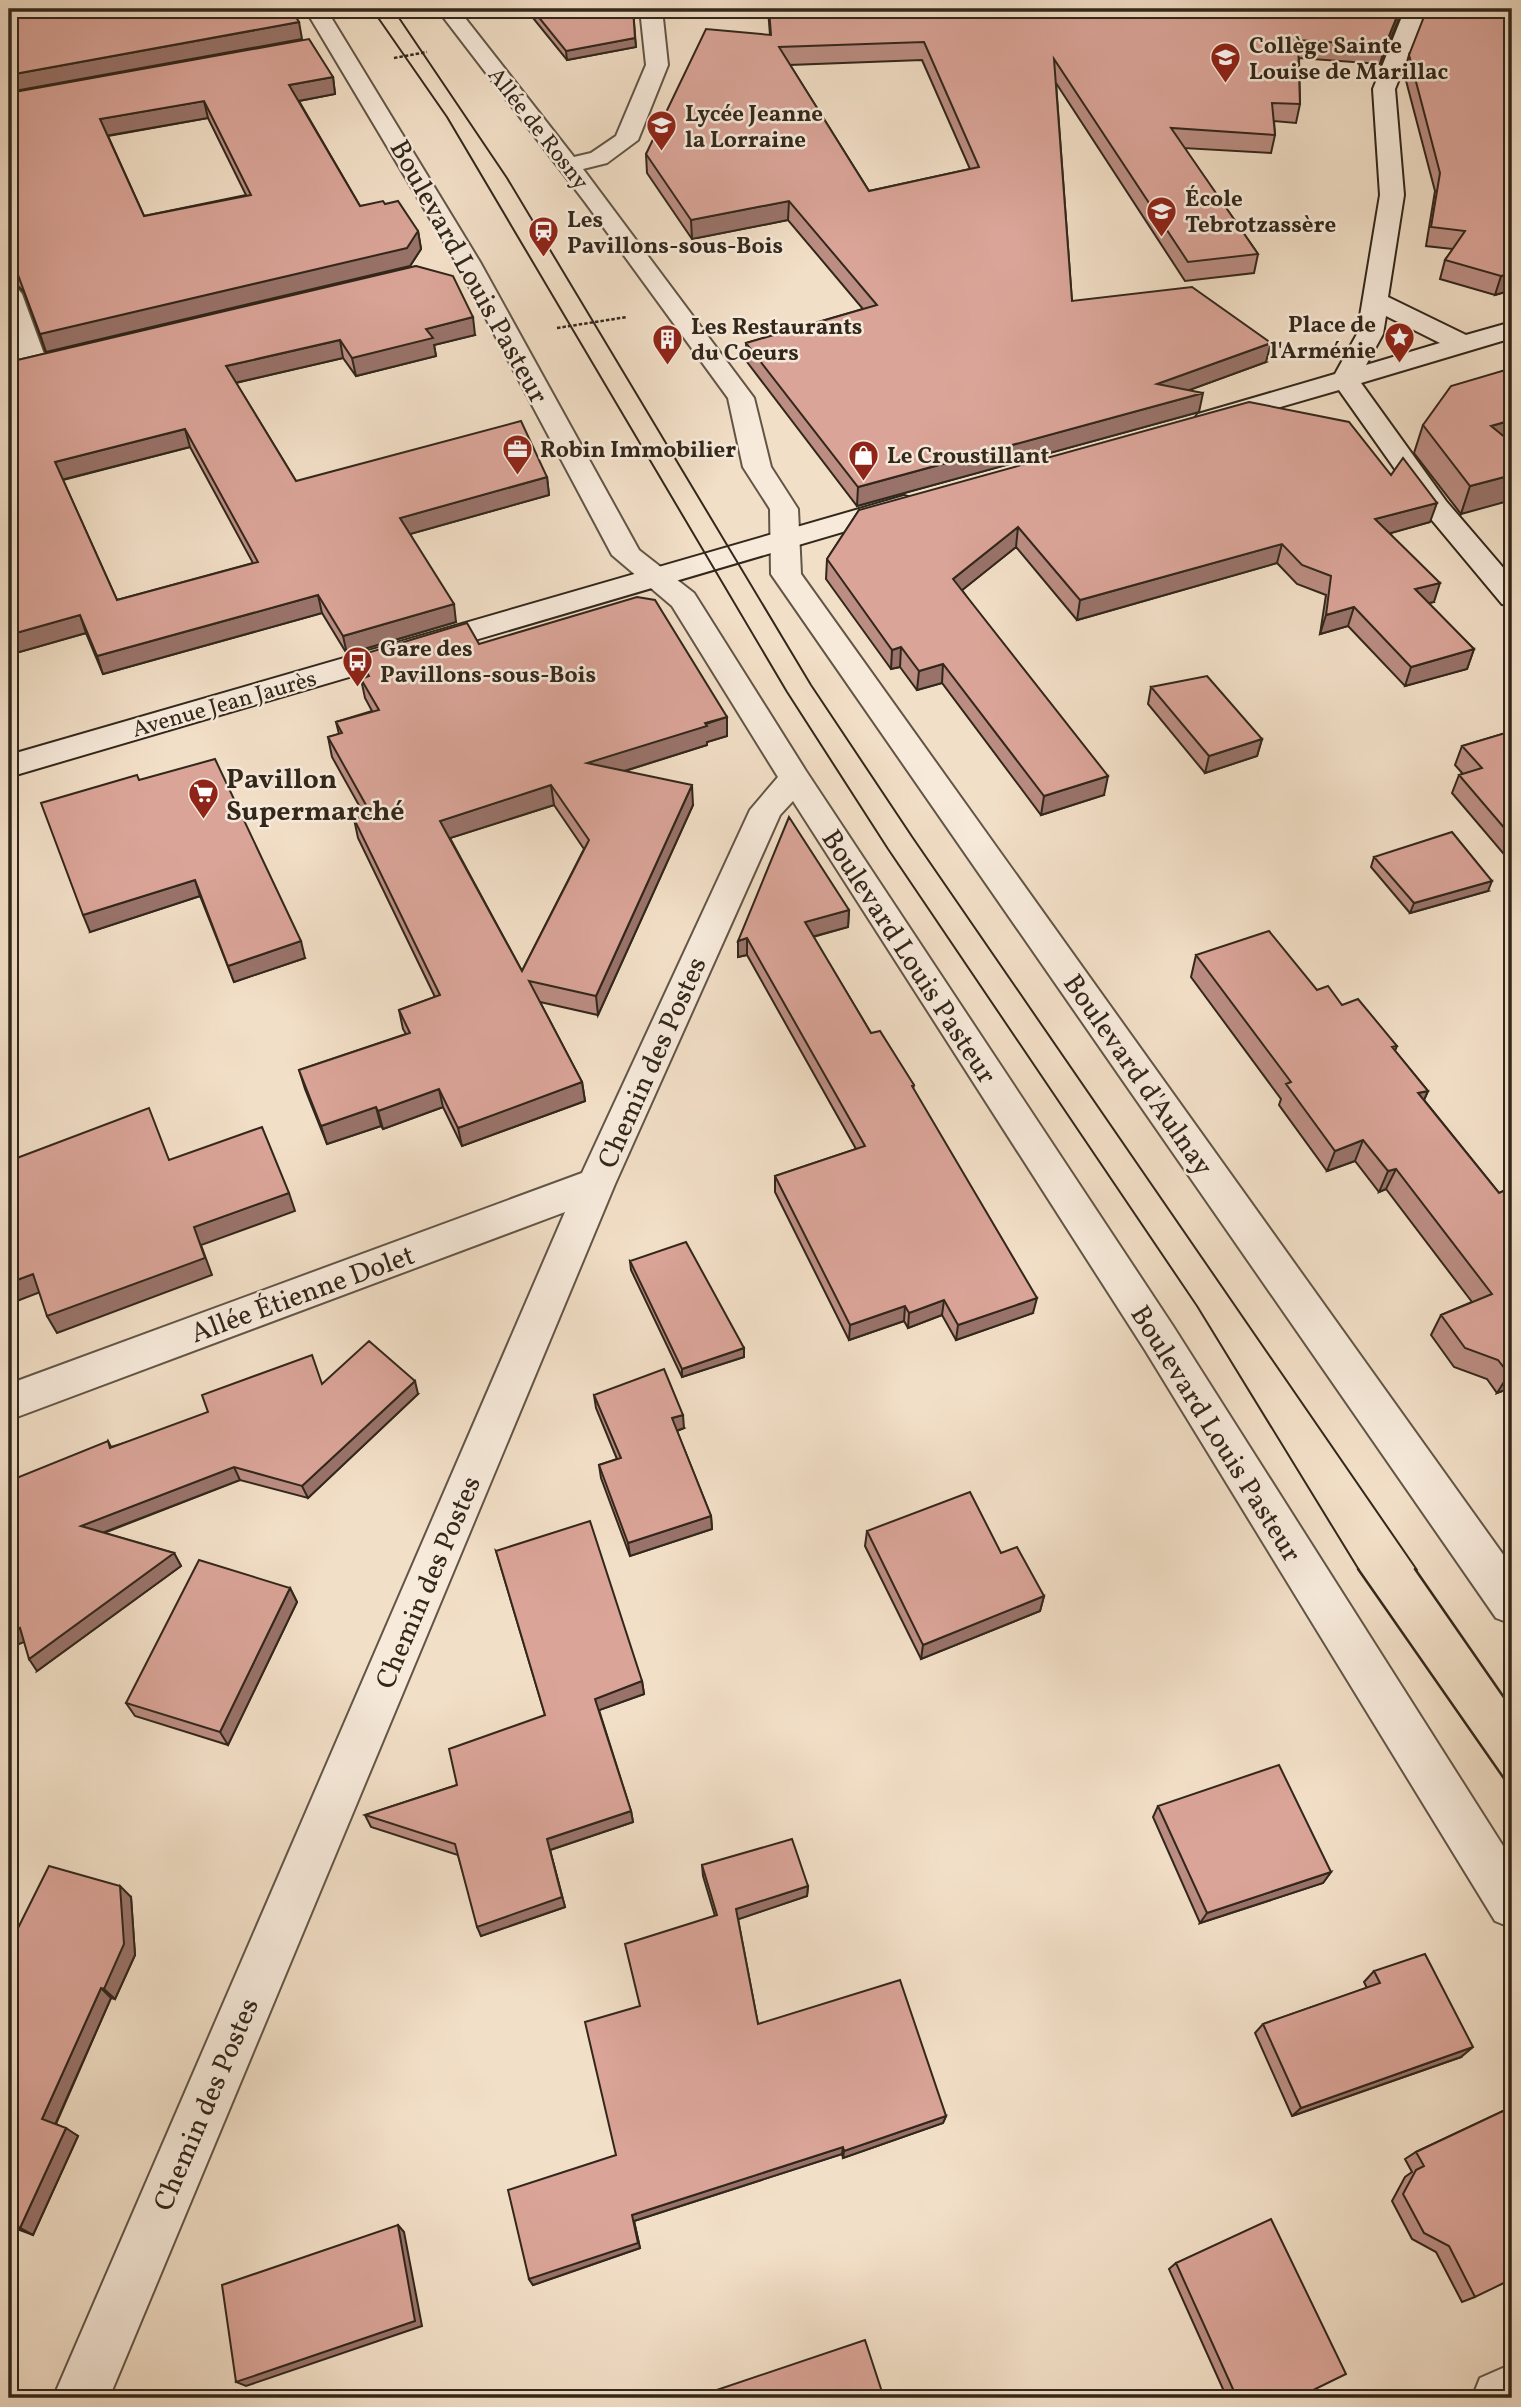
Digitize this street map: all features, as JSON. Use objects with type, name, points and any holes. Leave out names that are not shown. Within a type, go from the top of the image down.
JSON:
[{"type":"street","name":"Boulevard Louis Pasteur","points":[[315,9],[326,44],[626,555],[683,600],[1159,1338],[1512,1904]]},
{"type":"street","name":"Allée de Rosny","points":[[447,9],[568,165],[741,397],[757,467],[784,509],[773,542]]},
{"type":"street","points":[[568,165],[599,158],[626,140],[657,65],[651,9]]},
{"type":"street","points":[[1345,380],[1370,334],[1392,195],[1384,89],[1416,9]]},
{"type":"street","points":[[9,293],[35,365]]},
{"type":"street","points":[[1376,300],[1465,345]]},
{"type":"street","points":[[1186,427],[1512,330]]},
{"type":"street","points":[[9,371],[62,358]]},
{"type":"street","points":[[1345,380],[1436,507],[1512,597]]},
{"type":"street","name":"Avenue Jean Jaurès","points":[[9,766],[935,496]]},
{"type":"street","name":"Boulevard d'Aulnay","points":[[773,542],[786,574],[1512,1603]]},
{"type":"street","name":"Chemin des Postes","points":[[81,2398],[596,1184],[766,810],[796,779]]},
{"type":"street","name":"Allée Étienne Dolet","points":[[9,1402],[596,1184]]},
{"type":"street","points":[[1500,2398],[1512,2392]]},
{"type":"path","points":[[390,59],[432,51]]},
{"type":"path","points":[[553,329],[626,317]]},
{"type":"building","points":[[9,9],[291,9],[299,22],[9,75]]},
{"type":"building","points":[[532,9],[633,9],[635,38],[566,51]]},
{"type":"building","points":[[769,9],[1400,9],[1385,46],[1298,40],[1300,104],[1272,103],[1275,135],[1171,128],[1258,254],[1188,262],[1054,59],[1072,301],[1192,287],[1271,343],[1157,384],[1203,393],[858,487],[746,343],[877,305],[789,201],[691,220],[646,154],[706,29],[771,35]],"holes":[[[924,42],[979,167],[869,191],[779,47]]]},
{"type":"building","points":[[1427,9],[1512,9],[1512,273],[1501,276],[1445,260],[1465,231],[1431,227],[1440,173],[1409,55]]},
{"type":"building","points":[[309,39],[333,77],[289,85],[360,206],[398,201],[418,231],[407,248],[40,334],[18,275],[9,268],[9,93]],"holes":[[[204,101],[251,195],[144,216],[100,119]]]},
{"type":"building","points":[[416,266],[453,276],[473,317],[426,329],[433,338],[352,358],[340,340],[226,366],[296,481],[521,421],[547,477],[400,518],[454,604],[343,636],[318,595],[97,656],[80,615],[9,635],[9,362]],"holes":[[[185,429],[258,562],[117,600],[55,462]]]},
{"type":"building","points":[[1512,368],[1512,420],[1491,426],[1512,443],[1512,475],[1470,486],[1423,425],[1451,386]]},
{"type":"building","points":[[1249,402],[1349,422],[1391,475],[1403,458],[1437,503],[1375,519],[1440,583],[1415,589],[1474,649],[1411,667],[1354,607],[1326,615],[1331,576],[1302,565],[1282,544],[1080,600],[1018,527],[953,579],[1108,776],[1044,796],[943,664],[919,671],[901,647],[892,650],[827,559],[859,510]]},
{"type":"building","points":[[637,597],[655,600],[727,717],[705,723],[707,726],[587,763],[692,785],[596,996],[529,981],[582,1082],[458,1128],[439,1089],[378,1111],[376,1107],[321,1126],[299,1070],[410,1033],[399,1010],[440,995],[354,819],[371,814],[328,737],[342,733],[336,722],[379,710],[361,679],[369,676],[357,656],[467,623],[479,644]],"holes":[[[551,785],[589,840],[522,971],[440,821]]]},
{"type":"building","points":[[1207,676],[1262,739],[1209,756],[1151,687]]},
{"type":"building","points":[[1512,731],[1512,837],[1459,775],[1482,768],[1462,746]]},
{"type":"building","points":[[215,759],[301,941],[228,966],[195,880],[83,915],[41,803],[137,775],[139,780]]},
{"type":"building","points":[[789,817],[849,910],[805,922],[871,1033],[880,1031],[914,1085],[912,1086],[1037,1298],[958,1325],[944,1300],[909,1313],[905,1306],[850,1325],[775,1176],[865,1146],[747,938],[738,941]]},
{"type":"building","points":[[1452,832],[1492,881],[1414,903],[1374,857]]},
{"type":"building","points":[[1269,931],[1317,990],[1328,986],[1342,1005],[1358,999],[1397,1046],[1392,1047],[1428,1091],[1418,1093],[1499,1193],[1503,1191],[1512,1203],[1512,1373],[1509,1374],[1498,1360],[1465,1348],[1441,1315],[1492,1294],[1396,1169],[1388,1171],[1363,1140],[1335,1151],[1286,1084],[1291,1082],[1196,955]]},
{"type":"building","points":[[149,1108],[169,1160],[262,1127],[289,1193],[194,1227],[205,1258],[47,1316],[33,1274],[9,1283],[9,1161]]},
{"type":"building","points":[[686,1242],[744,1348],[682,1369],[630,1261]]},
{"type":"building","points":[[369,1341],[415,1381],[302,1486],[234,1467],[81,1526],[174,1553],[29,1659],[20,1628],[9,1633],[9,1481],[108,1441],[110,1448],[208,1412],[202,1395],[312,1355],[322,1384]]},
{"type":"building","points":[[664,1369],[683,1415],[672,1418],[711,1516],[628,1543],[599,1465],[621,1458],[594,1395]]},
{"type":"building","points":[[970,1492],[1001,1553],[1017,1547],[1044,1596],[923,1645],[867,1531]]},
{"type":"building","points":[[590,1521],[642,1681],[595,1699],[631,1811],[547,1839],[562,1897],[477,1927],[455,1844],[365,1815],[457,1785],[449,1749],[545,1715],[496,1551]]},
{"type":"building","points":[[199,1560],[290,1588],[220,1732],[126,1703]]},
{"type":"building","points":[[1279,1765],[1331,1872],[1207,1913],[1158,1806]]},
{"type":"building","points":[[792,1839],[808,1886],[736,1909],[758,2024],[900,1980],[946,2116],[844,2151],[843,2147],[632,2215],[638,2243],[529,2279],[508,2190],[616,2155],[585,2022],[640,2006],[625,1944],[717,1915],[702,1865]]},
{"type":"building","points":[[49,1866],[120,1886],[124,1944],[104,1989],[101,1988],[42,2119],[66,2128],[20,2228],[9,2224],[9,1946]]},
{"type":"building","points":[[1425,1954],[1473,2047],[1301,2108],[1263,2024],[1380,1983],[1374,1971]]},
{"type":"building","points":[[1503,2111],[1512,2126],[1512,2279],[1475,2297],[1449,2246],[1424,2233],[1403,2194],[1416,2170],[1424,2166],[1416,2152]]},
{"type":"building","points":[[1271,2219],[1346,2374],[1297,2398],[1237,2398],[1176,2263]]},
{"type":"building","points":[[398,2225],[415,2321],[236,2382],[222,2285]]},
{"type":"building","points":[[865,2340],[884,2398],[693,2398]]},
{"type":"tram line","points":[[372,9],[447,117],[787,692],[888,849],[1197,1306],[1359,1570]]},
{"type":"tram line","points":[[393,9],[507,178],[811,685],[913,838],[1417,1570]]},
{"type":"tram line","points":[[1358,1569],[1512,1790]]},
{"type":"tram line","points":[[1415,1569],[1512,1709]]},
{"type":"place","name":"Collège Sainte Louise de Marillac","points":[[1226,85]]},
{"type":"place","name":"Lycée Jeanne la Lorraine","points":[[662,153]]},
{"type":"place","name":"École Tebrotzassère","points":[[1162,238]]},
{"type":"place","name":"Les Pavillons-sous-Bois","points":[[544,259]]},
{"type":"place","name":"Place de l'Arménie","points":[[1399,364]]},
{"type":"place","name":"Les Restaurants du Coeurs","points":[[668,366]]},
{"type":"place","name":"Robin Immobilier","points":[[517,476]]},
{"type":"place","name":"Le Croustillant","points":[[864,482]]},
{"type":"place","name":"Gare des Pavillons-sous-Bois","points":[[357,688]]},
{"type":"place","name":"Pavillon Supermarché","points":[[203,821]]}]
